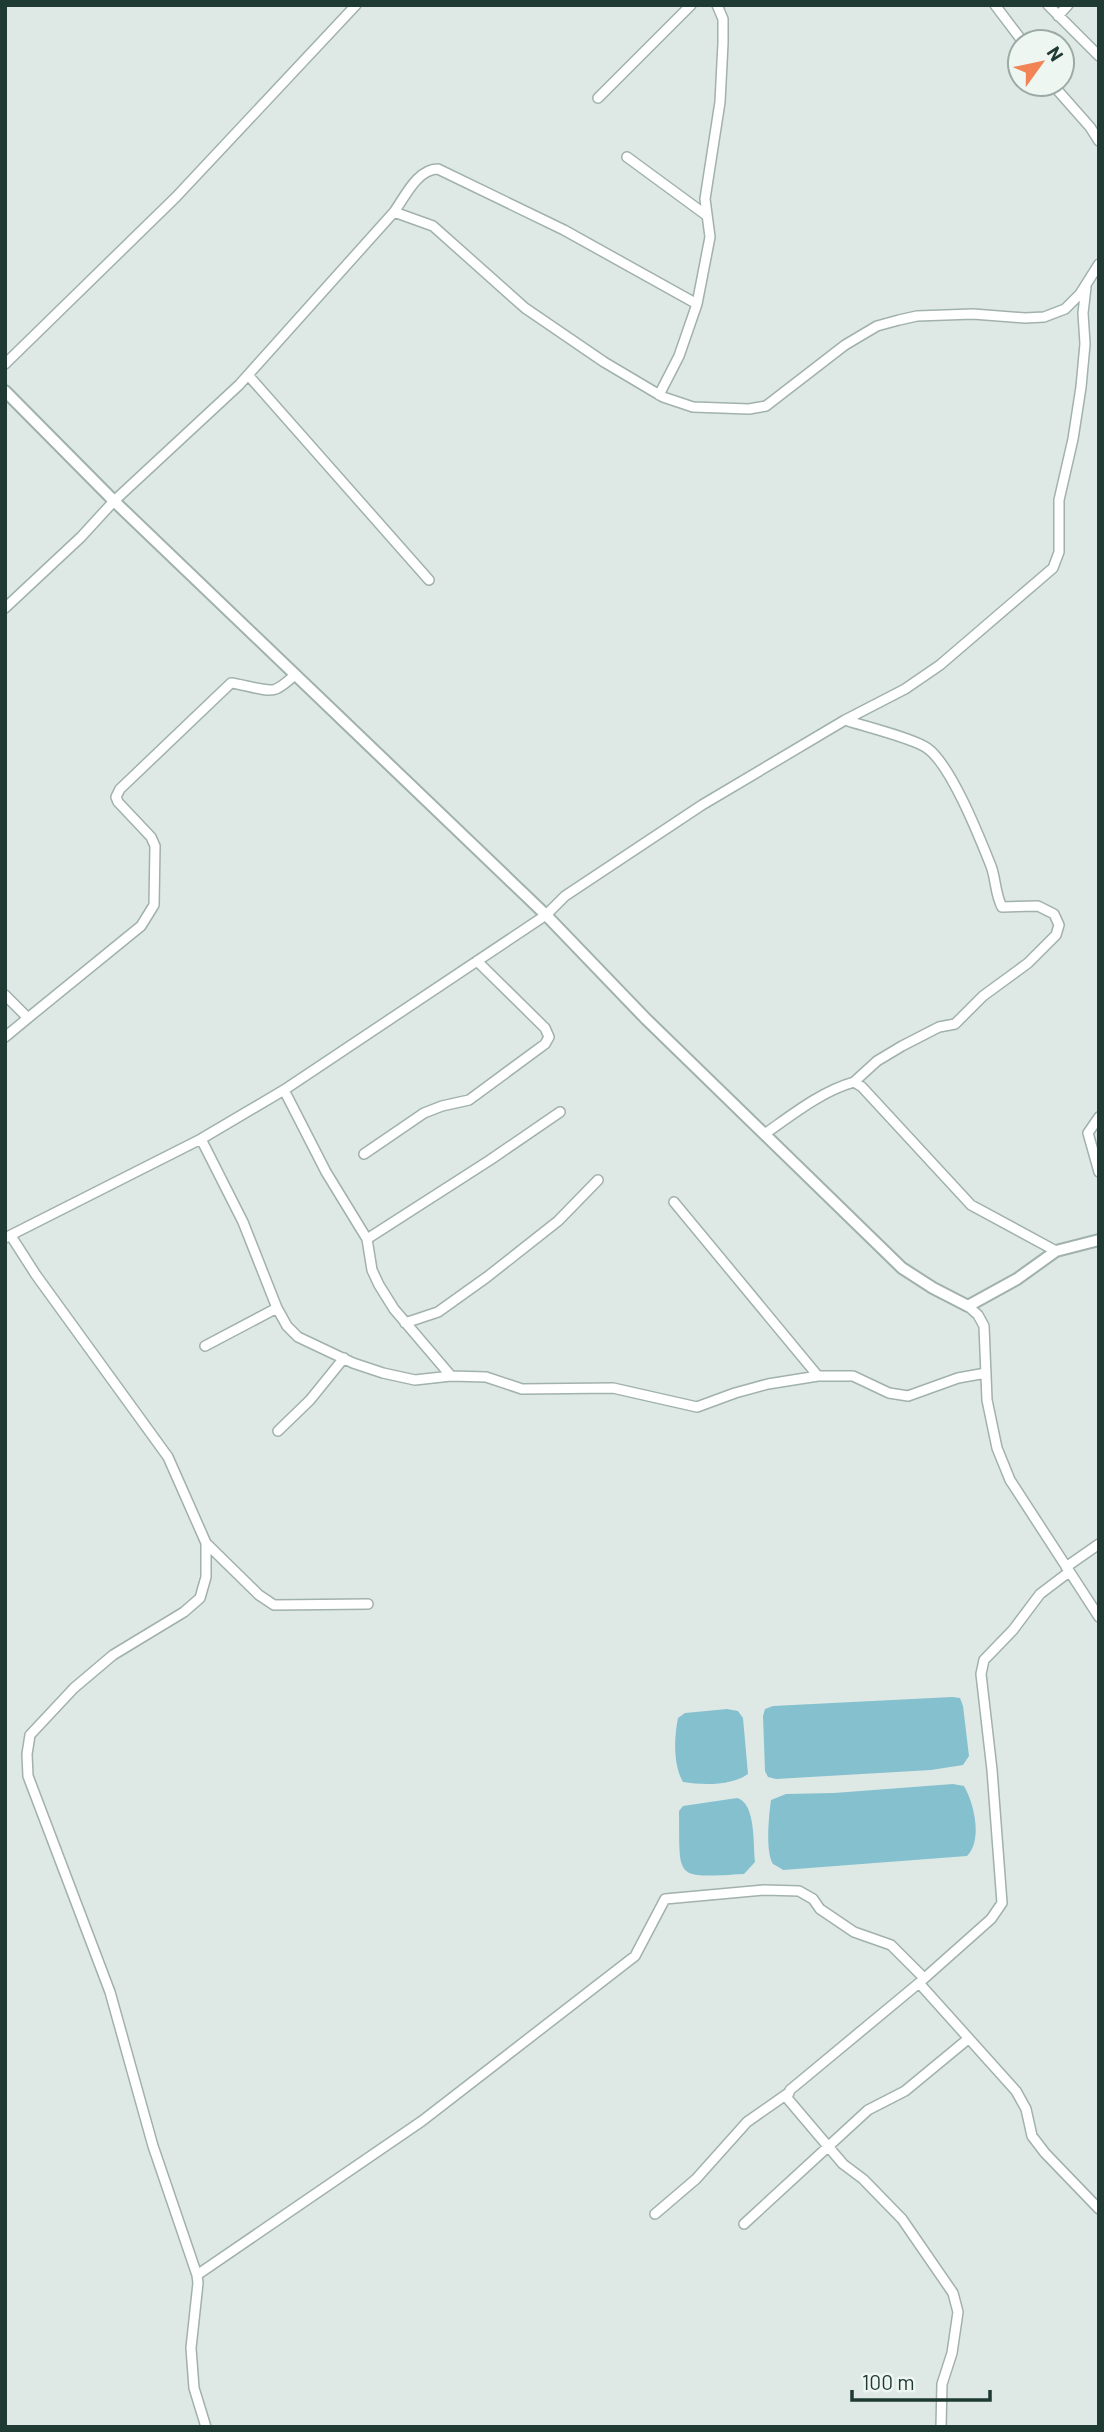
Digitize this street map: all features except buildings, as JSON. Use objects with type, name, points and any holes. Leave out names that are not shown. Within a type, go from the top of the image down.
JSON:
[{"type":"street","points":[[5,364],[176,197],[356,5]]},
{"type":"street","points":[[598,98],[691,5]]},
{"type":"street","points":[[659,395],[680,356],[697,304],[710,237],[705,200],[720,102],[723,19],[717,5]]},
{"type":"street","points":[[995,5],[1012,28]]},
{"type":"street","points":[[1048,5],[1099,56]]},
{"type":"street","points":[[1058,16],[1069,5]]},
{"type":"street","points":[[1064,98],[1099,141]]},
{"type":"street","points":[[627,157],[706,215]]},
{"type":"street","points":[[5,608],[248,375],[394,212],[421,175],[431,169],[438,169],[564,229],[697,304]]},
{"type":"street","points":[[394,212],[433,226],[525,308],[604,362],[659,395],[693,407],[749,409],[766,406],[845,345],[877,326],[917,316],[973,314],[1044,317],[1065,309],[1086,287],[1099,264]]},
{"type":"street","points":[[368,1604],[274,1605],[259,1595],[206,1543],[168,1457],[8,1237],[201,1139],[284,1090],[546,915],[565,896],[656,835],[845,720],[905,690],[940,665],[1054,568],[1059,552],[1059,500],[1081,387],[1086,287]]},
{"type":"street","points":[[248,375],[429,580]]},
{"type":"street","points":[[5,391],[114,501],[546,915],[646,1019],[902,1268],[968,1306],[978,1315],[984,1326],[987,1400],[997,1448],[1010,1480],[1099,1617]]},
{"type":"street","points":[[5,1037],[141,926],[154,905],[155,846],[151,837],[118,802],[116,797],[120,789],[231,683],[246,684],[268,691],[276,689],[295,675]]},
{"type":"street","points":[[766,1133],[801,1109],[854,1082],[877,1061],[902,1046],[939,1027],[955,1024],[983,996],[1028,963],[1056,935],[1059,925],[1054,914],[1038,906],[1002,907],[997,897],[992,869],[977,833],[952,778],[936,756],[925,746],[845,720]]},
{"type":"street","points":[[364,1154],[424,1113],[469,1100],[545,1044],[549,1037],[548,1032],[477,961]]},
{"type":"street","points":[[5,995],[29,1018]]},
{"type":"street","points":[[854,1082],[862,1087],[932,1160],[971,1205],[1056,1251]]},
{"type":"street","points":[[284,1090],[326,1172],[367,1239],[372,1270],[394,1309],[451,1376]]},
{"type":"street","points":[[367,1239],[560,1112]]},
{"type":"street","points":[[1099,1116],[1088,1133],[1099,1172]]},
{"type":"street","points":[[201,1139],[243,1222],[286,1326],[298,1337],[383,1373],[415,1380],[451,1376],[486,1377],[522,1389],[613,1388],[697,1407],[768,1384],[818,1376],[853,1376],[888,1393],[908,1396],[958,1378],[986,1373]]},
{"type":"street","points":[[405,1323],[438,1312],[487,1277],[558,1221],[598,1181]]},
{"type":"street","points":[[674,1202],[818,1376]]},
{"type":"street","points":[[968,1306],[1017,1279],[1056,1251],[1099,1240]]},
{"type":"street","points":[[205,1346],[277,1308]]},
{"type":"street","points":[[278,1432],[310,1400],[344,1358]]},
{"type":"street","points":[[206,1543],[206,1577],[200,1598],[184,1612],[113,1655],[74,1688],[30,1735],[27,1754],[29,1776],[110,1992],[153,2146],[197,2275],[191,2348],[194,2388],[206,2427]]},
{"type":"street","points":[[655,2214],[696,2179],[747,2122],[787,2094],[921,1980],[990,1919],[1002,1903],[992,1770],[981,1674],[984,1660],[1013,1630],[1040,1594],[1099,1544]]},
{"type":"street","points":[[197,2275],[422,2121],[635,1956],[665,1899],[764,1890],[799,1891],[854,1932],[891,1945],[968,2039],[1016,2091],[1026,2109],[1032,2136],[1045,2153],[1099,2208]]},
{"type":"street","points":[[744,2224],[868,2110],[905,2091],[968,2039]]},
{"type":"street","points":[[787,2094],[788,2102],[828,2147],[902,2219],[953,2293],[958,2312],[952,2353],[942,2384],[941,2427]]},
{"type":"water","points":[[960,1698],[963,1706],[969,1756],[963,1765],[931,1770],[776,1779],[768,1777],[765,1771],[765,1709],[773,1706]]},
{"type":"water","points":[[727,1709],[738,1711],[743,1718],[748,1774],[725,1783],[683,1782],[675,1751],[678,1718],[685,1713]]},
{"type":"water","points":[[953,1784],[964,1786],[974,1811],[975,1841],[967,1856],[783,1870],[773,1864],[768,1833],[771,1800],[786,1794]]},
{"type":"water","points":[[737,1798],[743,1801],[751,1816],[755,1862],[744,1874],[704,1876],[685,1870],[681,1862],[679,1811],[683,1806]]}]
